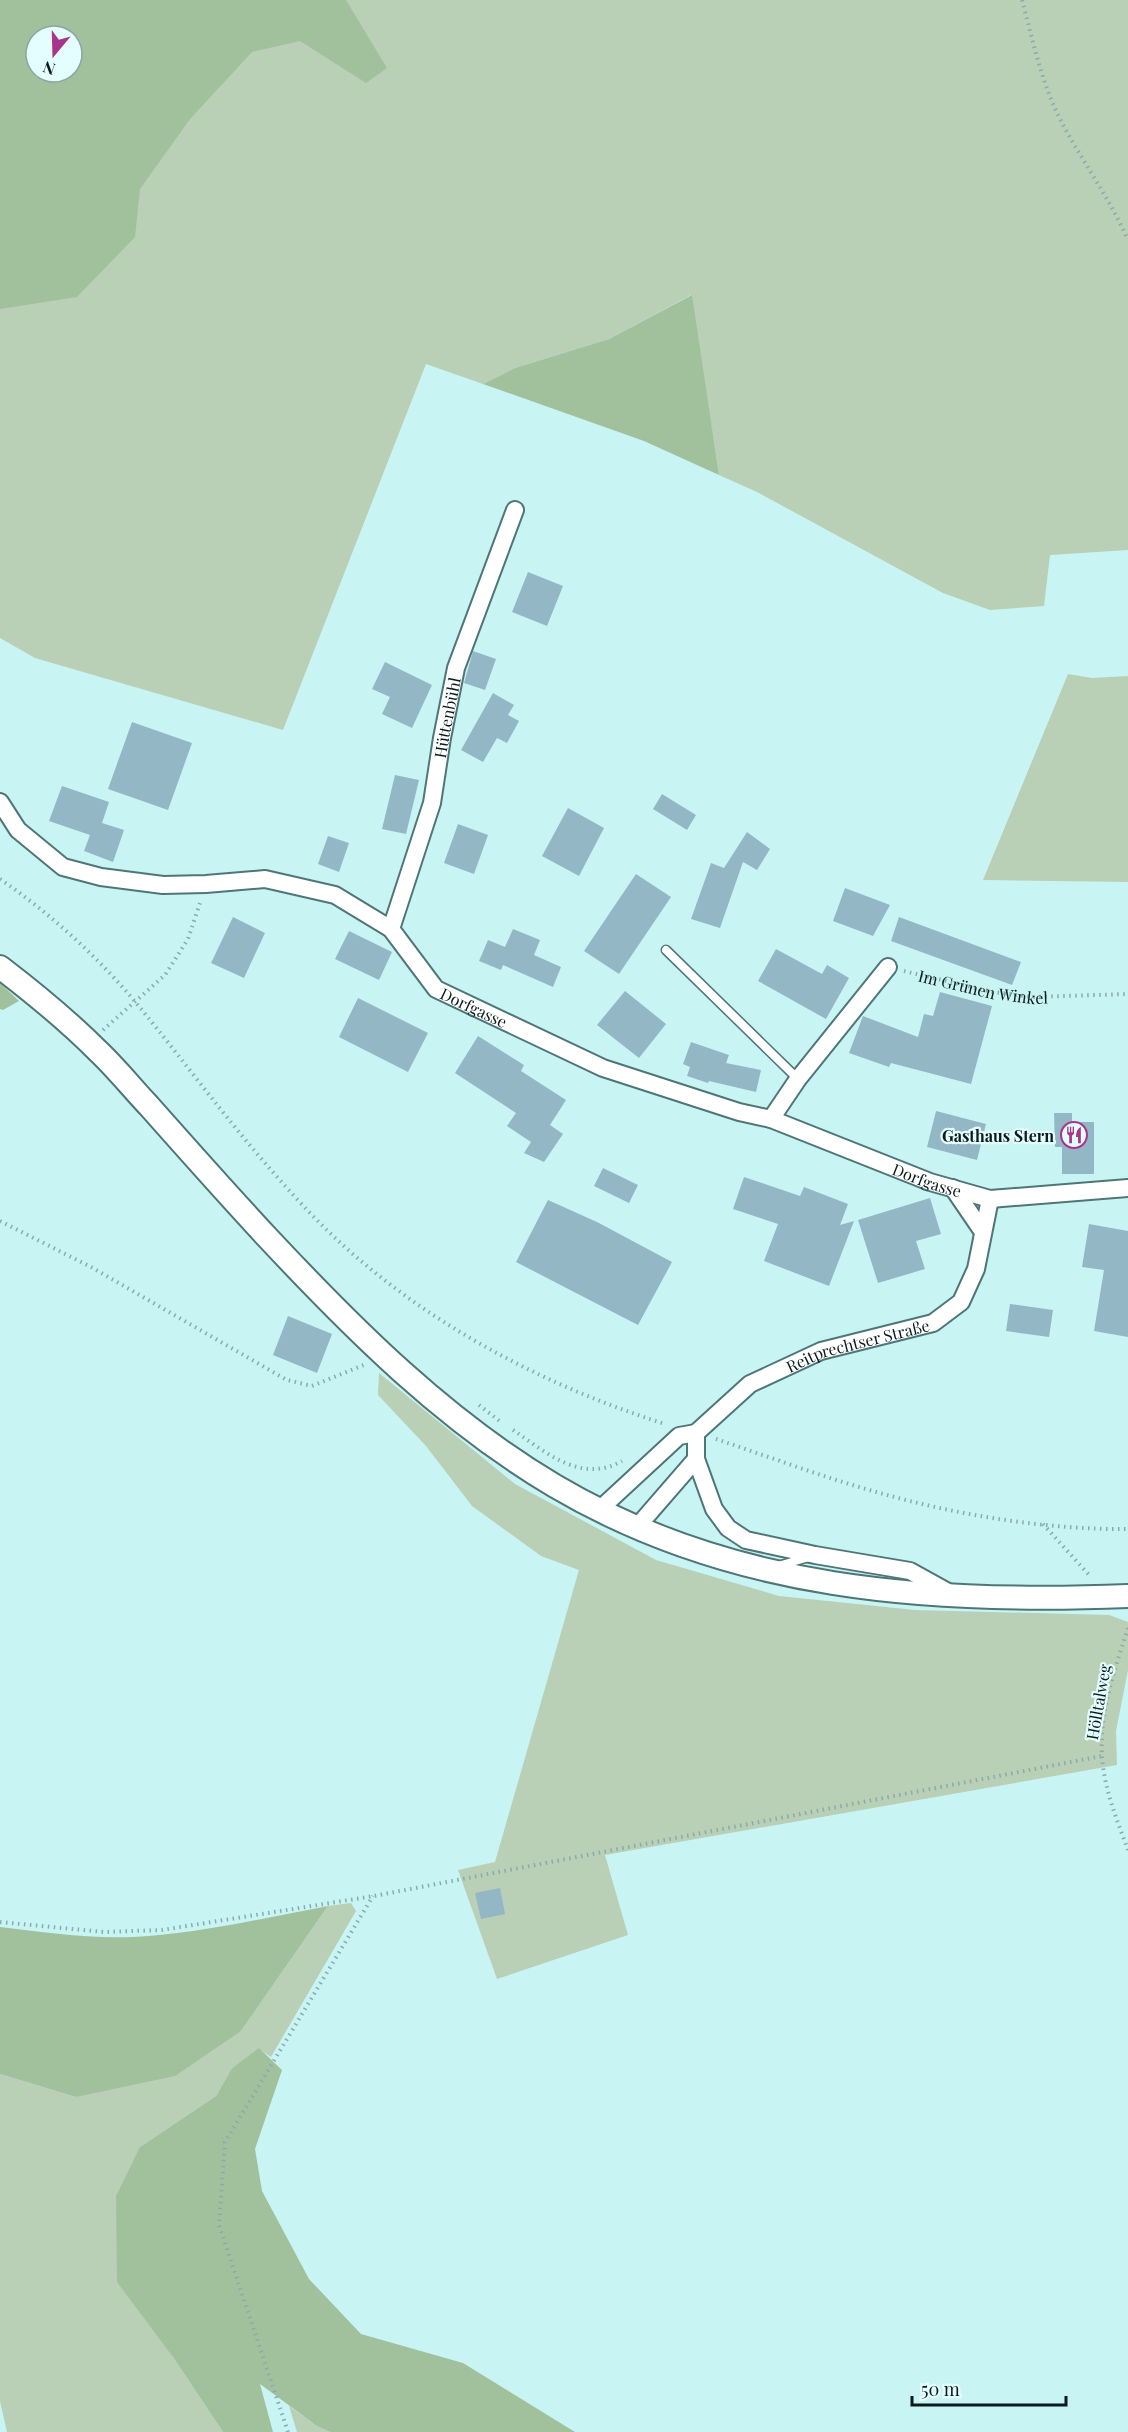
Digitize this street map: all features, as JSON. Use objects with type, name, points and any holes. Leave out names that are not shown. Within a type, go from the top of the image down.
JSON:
[{"type":"main road","points":[[0,967],[46,1002],[100,1053],[265,1234],[383,1356],[442,1406],[553,1485],[637,1527],[702,1552],[765,1570],[888,1592],[957,1598],[1052,1599],[1128,1596]]},
{"type":"street","name":"Hüttenbühl","points":[[391,929],[432,803],[456,668],[515,510]]},
{"type":"street","name":"Dorfgasse","points":[[0,802],[18,830],[63,867],[101,877],[163,885],[265,879],[335,895],[391,929],[436,989],[603,1068],[739,1112],[771,1119],[930,1182],[990,1199]]},
{"type":"street","points":[[771,1119],[798,1079],[888,967]]},
{"type":"street","points":[[953,1188],[983,1232]]},
{"type":"street","points":[[990,1199],[1128,1188]]},
{"type":"street","name":"Reitprechtser Straße","points":[[599,1510],[679,1436],[696,1433],[750,1384],[821,1351],[933,1323],[962,1302],[976,1269],[990,1199]]},
{"type":"street","points":[[696,1433],[696,1459],[714,1509],[728,1528],[746,1540],[815,1555],[910,1571],[957,1598]]},
{"type":"street","points":[[637,1527],[696,1459]]},
{"type":"lane","points":[[666,951],[798,1079]]},
{"type":"lane","points":[[765,1570],[815,1555]]},
{"type":"path","points":[[1022,0],[1043,81],[1060,118],[1114,210],[1128,240]]},
{"type":"path","points":[[0,879],[62,927],[136,1003],[216,1104],[303,1205],[345,1248],[392,1286],[438,1318],[527,1370],[580,1394],[663,1424],[880,1493],[975,1515],[1043,1524],[1128,1529]]},
{"type":"path","points":[[102,1030],[136,1003],[165,975],[188,939],[206,884]]},
{"type":"path","name":"Im Grünen Winkel","points":[[888,967],[993,992],[1032,997],[1128,994]]},
{"type":"path","points":[[94,1023],[109,1038]]},
{"type":"path","points":[[0,1221],[91,1267],[287,1380],[312,1386],[383,1356]]},
{"type":"path","points":[[471,1399],[540,1449],[581,1469],[596,1471],[611,1467],[632,1456]]},
{"type":"path","points":[[657,1433],[663,1424]]},
{"type":"path","points":[[1043,1524],[1090,1575],[1099,1580]]},
{"type":"path","name":"Hölltalweg","points":[[1128,1628],[1112,1678],[1102,1730],[1102,1756],[1107,1789],[1128,1850]]},
{"type":"path","points":[[0,1922],[104,1932],[162,1930],[374,1896],[1102,1756]]},
{"type":"path","points":[[288,2432],[219,2225],[225,2142],[374,1896]]},
{"type":"green space","points":[[0,0],[1128,0],[1128,550],[1050,555],[1044,606],[990,610],[943,593],[757,492],[719,475],[691,295],[609,339],[515,368],[483,384],[426,364],[283,730],[35,658],[0,638]]},
{"type":"green space","points":[[0,0],[346,0],[387,68],[366,83],[300,41],[252,52],[190,119],[140,189],[135,237],[77,297],[0,309]]},
{"type":"green space","points":[[692,295],[719,475],[644,441],[483,384],[515,368],[609,339]]},
{"type":"green space","points":[[1068,674],[1092,678],[1128,676],[1128,882],[983,880]]},
{"type":"green space","points":[[0,983],[19,1001],[3,1010],[0,1009]]},
{"type":"green space","points":[[379,1373],[515,1484],[656,1560],[779,1596],[915,1610],[1109,1615],[1128,1622],[1128,1670],[1116,1731],[1117,1765],[605,1855],[628,1935],[497,1979],[458,1870],[495,1862],[579,1570],[541,1556],[472,1506],[426,1446],[378,1395]]},
{"type":"green space","points":[[351,1903],[356,1911],[271,2057],[259,2049],[232,2068],[216,2096],[140,2147],[173,2357],[223,2432],[7,2432],[0,2401],[0,2074],[76,2097],[241,2031],[328,1906]]},
{"type":"green space","points":[[328,1906],[241,2031],[175,2076],[76,2097],[0,2074],[0,1927],[83,1936],[133,1937],[206,1929]]},
{"type":"green space","points":[[259,2048],[282,2070],[255,2149],[262,2191],[309,2279],[361,2334],[463,2363],[575,2432],[330,2432],[317,2426],[260,2384],[273,2432],[223,2432],[173,2357],[117,2282],[116,2196],[140,2147],[216,2096],[232,2068]]},
{"type":"green space","points":[[289,2406],[317,2426],[330,2432],[297,2432]]},
{"type":"building","points":[[528,572],[563,586],[547,626],[512,612]]},
{"type":"building","points":[[473,651],[496,659],[485,690],[464,683]]},
{"type":"building","points":[[385,662],[432,685],[412,728],[382,714],[390,697],[372,689]]},
{"type":"building","points":[[493,693],[514,705],[508,715],[519,721],[507,743],[497,738],[483,762],[461,750]]},
{"type":"building","points":[[132,722],[192,743],[168,810],[108,789]]},
{"type":"building","points":[[395,775],[419,780],[406,834],[382,829]]},
{"type":"building","points":[[62,786],[109,802],[102,823],[124,830],[113,862],[84,851],[90,835],[49,821]]},
{"type":"building","points":[[662,794],[696,815],[687,830],[653,809]]},
{"type":"building","points":[[568,808],[604,828],[579,876],[542,856]]},
{"type":"building","points":[[458,824],[488,835],[474,874],[444,863]]},
{"type":"building","points":[[747,832],[770,849],[757,870],[743,862],[720,928],[691,919],[711,863],[724,868]]},
{"type":"building","points":[[328,836],[349,843],[339,872],[318,864]]},
{"type":"building","points":[[636,874],[671,897],[619,974],[584,951]]},
{"type":"building","points":[[845,888],[890,905],[873,936],[833,921]]},
{"type":"building","points":[[233,917],[265,933],[244,978],[211,963]]},
{"type":"building","points":[[899,917],[1021,962],[1012,985],[891,941]]},
{"type":"building","points":[[513,929],[540,940],[534,955],[561,967],[553,987],[503,965],[501,970],[479,961],[488,940],[505,947]]},
{"type":"building","points":[[349,931],[392,952],[379,980],[335,959]]},
{"type":"building","points":[[776,949],[822,974],[827,965],[849,978],[826,1019],[758,981]]},
{"type":"building","points":[[625,991],[666,1024],[639,1058],[597,1025]]},
{"type":"building","points":[[940,992],[992,1006],[971,1084],[891,1063],[889,1067],[849,1053],[863,1016],[918,1037],[924,1014],[933,1016]]},
{"type":"building","points":[[358,998],[428,1033],[408,1072],[339,1037]]},
{"type":"building","points":[[478,1036],[524,1065],[521,1071],[566,1100],[550,1125],[563,1134],[544,1162],[524,1153],[531,1142],[507,1126],[516,1113],[455,1073]]},
{"type":"building","points":[[691,1042],[729,1055],[726,1063],[761,1070],[756,1092],[709,1081],[708,1083],[687,1076],[690,1067],[683,1064]]},
{"type":"building","points":[[936,1111],[986,1124],[977,1160],[927,1147]]},
{"type":"building","name":"Gasthaus Stern","points":[[1054,1113],[1072,1113],[1072,1122],[1094,1122],[1094,1174],[1062,1174],[1062,1147],[1055,1147]]},
{"type":"building","points":[[603,1168],[638,1185],[629,1203],[594,1186]]},
{"type":"building","points":[[744,1177],[800,1196],[804,1187],[848,1204],[840,1225],[854,1221],[829,1286],[764,1261],[778,1224],[733,1209]]},
{"type":"building","points":[[930,1198],[941,1234],[916,1241],[925,1269],[878,1283],[858,1220]]},
{"type":"building","points":[[548,1200],[597,1222],[672,1262],[638,1325],[516,1262]]},
{"type":"building","points":[[1089,1224],[1128,1231],[1128,1337],[1094,1331],[1104,1270],[1082,1267]]},
{"type":"building","points":[[1010,1304],[1053,1310],[1049,1337],[1006,1331]]},
{"type":"building","points":[[288,1316],[332,1334],[317,1373],[273,1355]]},
{"type":"building","points":[[500,1888],[505,1914],[481,1919],[475,1893]]},
{"type":"place","name":"Gasthaus Stern","points":[[1074,1135]]}]
